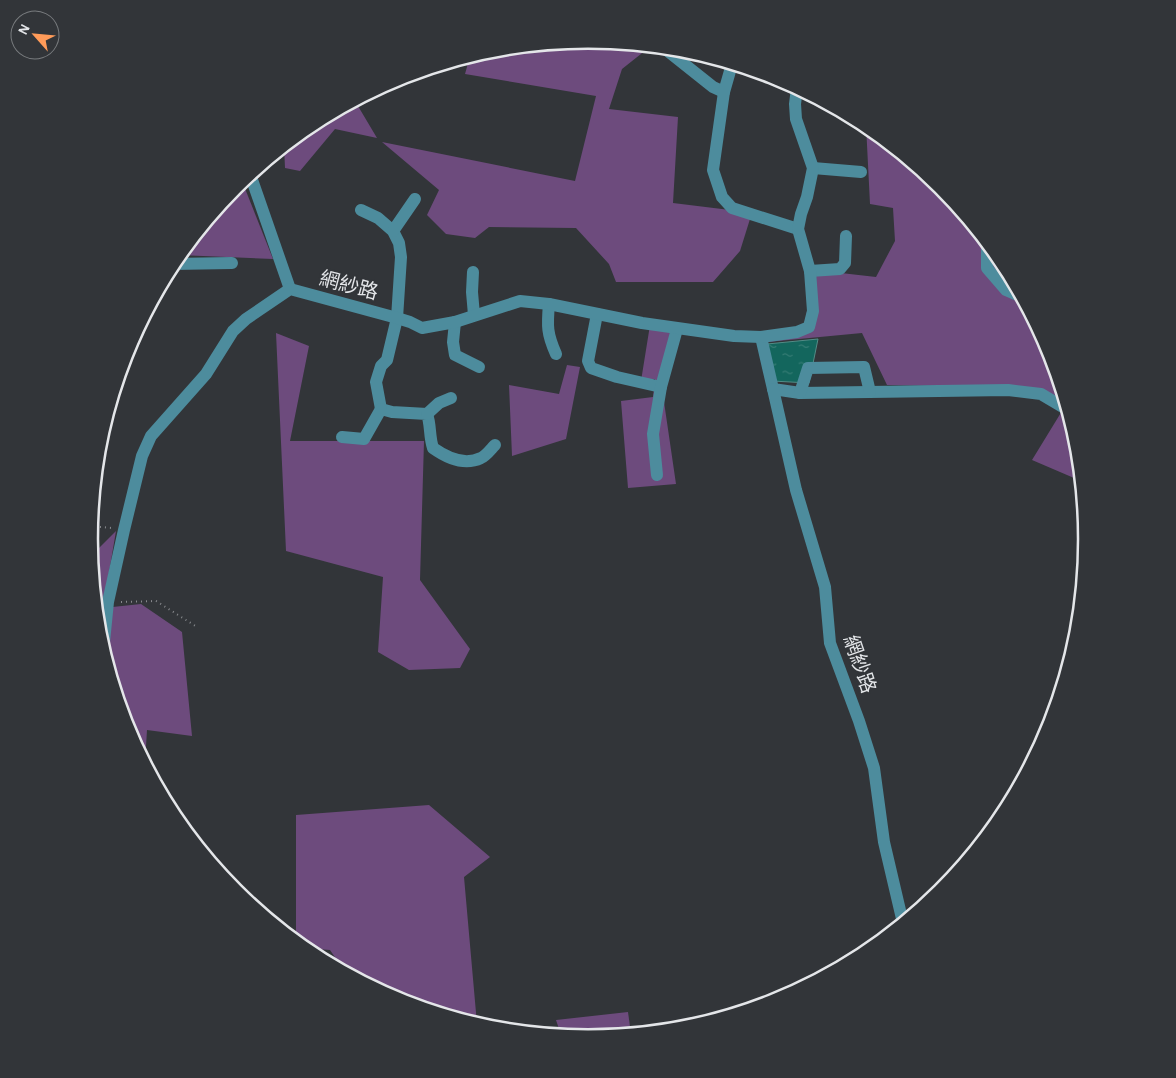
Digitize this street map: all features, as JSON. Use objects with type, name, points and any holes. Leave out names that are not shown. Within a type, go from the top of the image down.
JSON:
[{"type":"street","points":[[675,57],[713,87],[724,92]]},
{"type":"street","points":[[730,70],[724,92],[713,170],[722,197],[732,208],[798,229]]},
{"type":"street","points":[[761,337],[797,332],[809,327],[813,311],[810,271],[798,229],[813,168],[796,119],[796,95]]},
{"type":"street","points":[[813,168],[861,172]]},
{"type":"street","points":[[253,181],[290,289]]},
{"type":"street","points":[[392,231],[415,199]]},
{"type":"street","points":[[342,437],[364,439],[381,409],[376,382],[381,366],[387,360],[397,318],[401,257],[399,243],[392,231],[378,218],[361,210]]},
{"type":"street","points":[[810,271],[840,269],[846,263],[846,236]]},
{"type":"street","points":[[987,255],[987,268],[1006,290],[1012,293]]},
{"type":"street","points":[[182,264],[232,263]]},
{"type":"street","points":[[473,272],[474,315]]},
{"type":"street","name":"網紗路","points":[[106,626],[108,602],[124,530],[142,456],[151,436],[206,374],[233,331],[246,319],[290,289],[397,318],[422,328],[455,322],[520,301],[550,304],[677,329],[761,337],[796,490],[825,587],[830,643],[874,768],[884,842],[901,916]]},
{"type":"street","points":[[550,304],[549,338],[556,354]]},
{"type":"street","points":[[597,314],[588,361],[591,368],[617,377],[661,387]]},
{"type":"street","points":[[455,322],[453,342],[455,355],[478,367]]},
{"type":"street","points":[[657,475],[653,434],[661,387],[677,329]]},
{"type":"street","points":[[800,393],[808,368],[864,366],[870,392]]},
{"type":"street","points":[[772,389],[800,393],[1008,390],[1041,394],[1060,405]]},
{"type":"street","points":[[381,409],[392,412],[427,414],[439,403],[451,398]]},
{"type":"street","points":[[427,414],[430,423],[429,436],[433,448],[446,457],[462,462],[482,458],[495,444]]},
{"type":"path","points":[[98,527],[124,530]]},
{"type":"path","points":[[108,602],[156,601],[167,606],[197,627]]},
{"type":"green space","points":[[588,49],[643,52],[622,69],[609,109],[678,117],[673,203],[730,210],[750,219],[740,251],[713,282],[616,282],[609,264],[576,228],[489,227],[475,238],[446,234],[427,215],[439,190],[382,142],[575,181],[596,96],[465,74],[468,63],[524,53]]},
{"type":"green space","points":[[358,106],[377,138],[335,129],[300,171],[285,168],[284,154],[316,131]]},
{"type":"green space","points":[[867,136],[911,170],[935,192],[957,216],[996,267],[1028,322],[1041,351],[1062,411],[1039,395],[1006,387],[887,385],[862,333],[756,343],[804,324],[808,304],[806,269],[876,277],[895,241],[893,208],[870,204]]},
{"type":"green space","points":[[245,188],[273,259],[188,255],[219,216]]},
{"type":"green space","points":[[986,254],[1020,307],[1015,305],[987,268]]},
{"type":"green space","points":[[650,325],[673,331],[663,395],[676,484],[628,488],[621,401],[653,397],[655,379],[641,381]]},
{"type":"green space","points":[[276,333],[309,346],[290,441],[424,441],[420,580],[470,649],[460,668],[409,670],[378,652],[383,577],[286,551]]},
{"type":"green space","points":[[567,365],[580,367],[566,439],[512,456],[509,385],[559,394]]},
{"type":"green space","points":[[1062,411],[1074,478],[1032,460]]},
{"type":"green space","points":[[116,531],[103,608],[141,604],[182,632],[192,736],[147,730],[146,751],[135,727],[114,666],[102,603],[98,549]]},
{"type":"green space","points":[[429,805],[490,857],[464,877],[476,1016],[430,1003],[371,979],[337,960],[330,950],[320,949],[296,932],[296,815]]},
{"type":"green space","points":[[628,1012],[630,1027],[559,1028],[556,1020]]},
{"type":"water","points":[[818,339],[809,383],[772,381],[767,344]]}]
